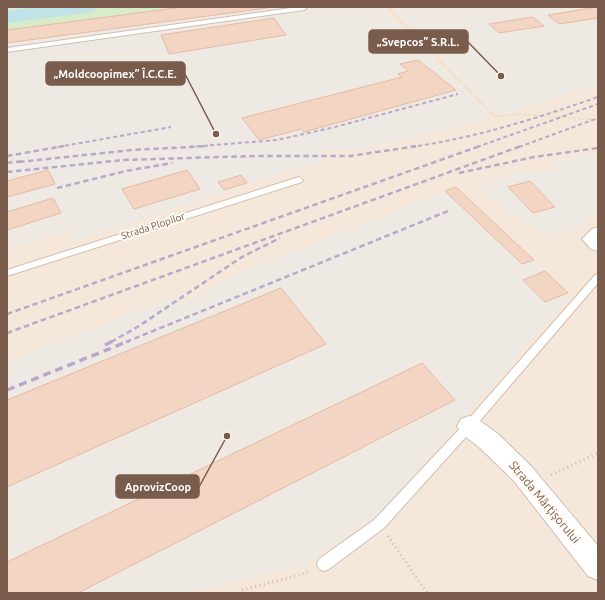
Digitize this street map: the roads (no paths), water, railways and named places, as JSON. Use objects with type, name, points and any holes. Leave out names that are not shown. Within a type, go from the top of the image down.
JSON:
[{"type":"street","name":"Strada Mărțișorului","points":[[469,426],[488,440],[532,483],[598,567]]},
{"type":"lane","points":[[7,50],[304,8]]},
{"type":"lane","name":"Strada Plopilor","points":[[7,273],[299,180]]},
{"type":"lane","points":[[324,564],[379,524],[469,426],[598,277]]},
{"type":"waterway","points":[[7,17],[87,7]]},
{"type":"railway","points":[[189,147],[277,140],[335,127],[458,94]]},
{"type":"railway","points":[[411,147],[483,133],[551,113],[598,97]]},
{"type":"railway","points":[[477,147],[598,104]]},
{"type":"railway","points":[[519,147],[598,118]]},
{"type":"railway","points":[[58,147],[171,127]]},
{"type":"railway","points":[[7,156],[64,146]]},
{"type":"railway","points":[[189,147],[208,146]]},
{"type":"railway","points":[[7,172],[123,160],[254,156],[350,156],[418,146]]},
{"type":"railway","points":[[7,314],[480,146]]},
{"type":"railway","points":[[7,333],[521,146]]},
{"type":"railway","points":[[19,162],[132,150],[189,147]]},
{"type":"railway","points":[[459,173],[534,157],[598,148]]},
{"type":"railway","points":[[7,163],[24,161]]},
{"type":"railway","points":[[57,188],[126,171],[172,163]]},
{"type":"railway","points":[[126,342],[448,211]]},
{"type":"railway","points":[[111,342],[139,326],[242,257],[280,238]]},
{"type":"railway","points":[[7,390],[129,341]]},
{"type":"railway","points":[[105,345],[111,342]]},
{"type":"place","name":"„Svepcos” S.R.L.","points":[[501,76]]},
{"type":"place","name":"„Moldcoopimex” Î.C.C.E.","points":[[216,134]]},
{"type":"place","name":"AprovizCoop","points":[[227,436]]}]
